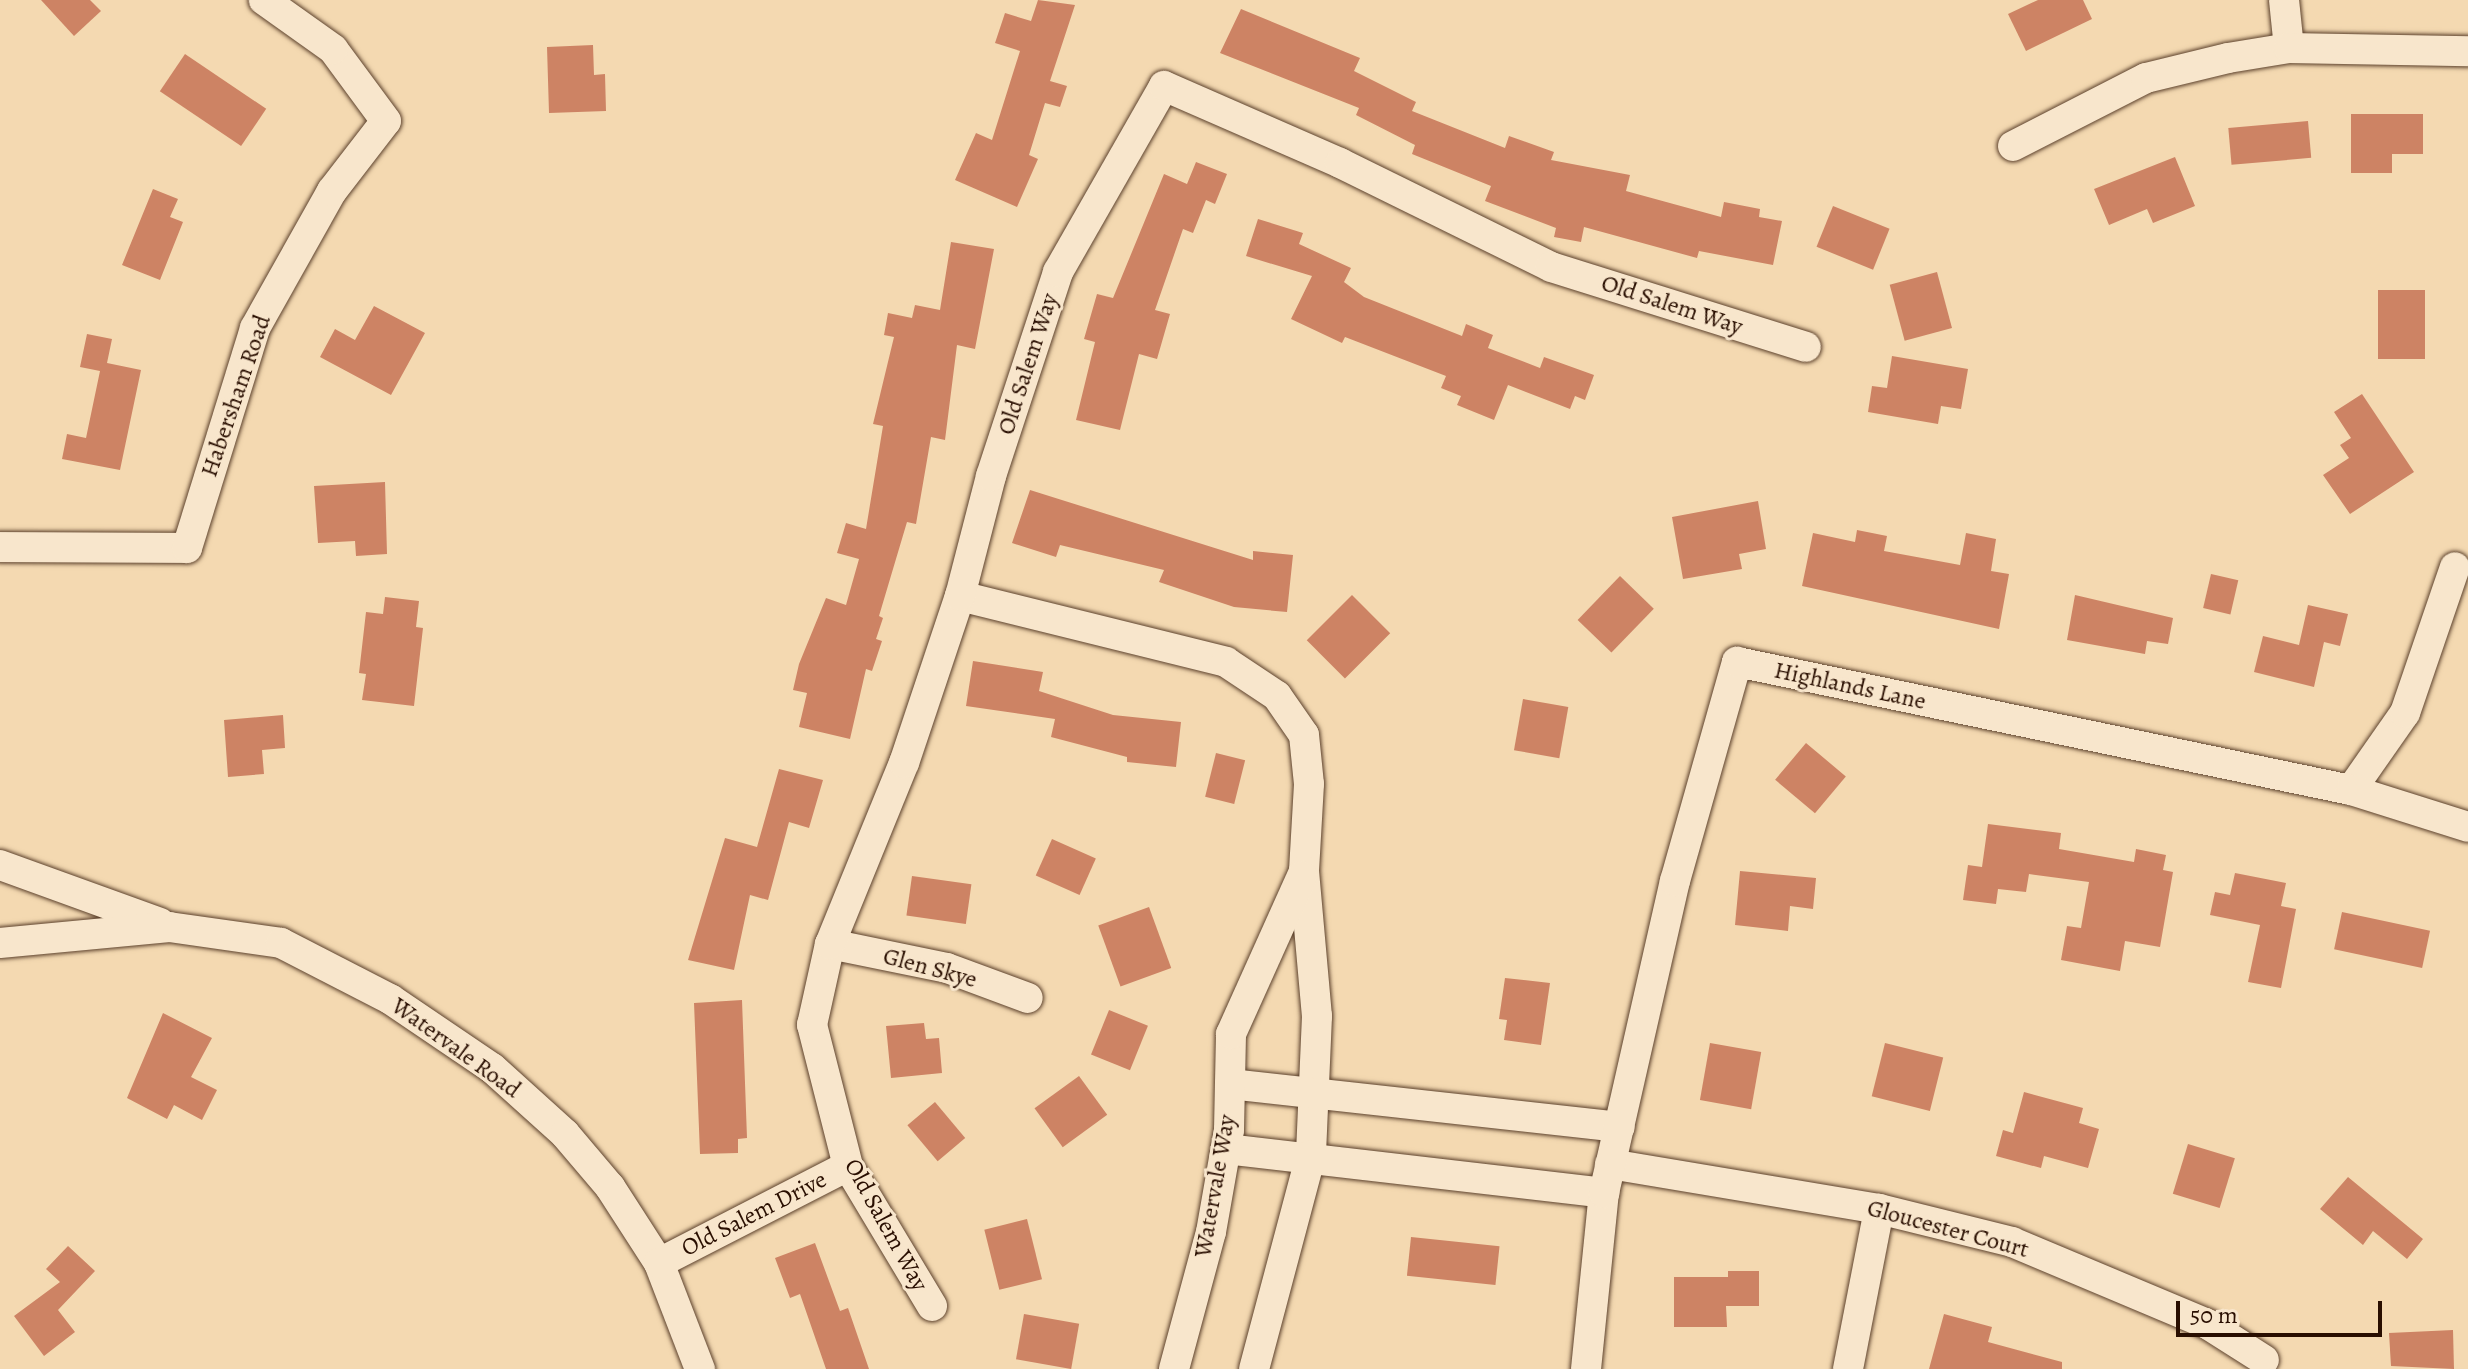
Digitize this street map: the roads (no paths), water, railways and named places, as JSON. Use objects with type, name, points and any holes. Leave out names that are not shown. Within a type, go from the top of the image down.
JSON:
[{"type":"street","name":"Habersham Road","points":[[0,547],[187,548],[255,328],[332,191],[386,121],[333,49],[264,0]]},
{"type":"street","points":[[2284,0],[2289,48]]},
{"type":"street","points":[[2013,146],[2146,78],[2289,48],[2468,51]]},
{"type":"street","name":"Old Salem Way","points":[[932,1306],[848,1166],[812,1025],[830,944],[904,763],[960,596],[991,476],[1058,272],[1164,86],[1340,163],[1551,267],[1806,347]]},
{"type":"street","points":[[2351,790],[2405,713],[2455,567]]},
{"type":"street","name":"Watervale Way","points":[[960,596],[1226,662],[1277,696],[1304,735],[1309,784],[1304,871],[1317,1016],[1311,1155],[1254,1369]]},
{"type":"street","name":"Highlands Lane","points":[[1586,1369],[1607,1179],[1675,881],[1737,662],[2351,790],[2468,827]]},
{"type":"street","name":"Watervale Road","points":[[0,865],[169,927],[281,943],[390,999],[480,1059],[565,1134],[659,1263],[700,1369]]},
{"type":"street","name":"Watervale Way","points":[[1174,1369],[1226,1149],[1231,1034],[1304,871]]},
{"type":"street","name":"Watervale Road","points":[[0,943],[169,927]]},
{"type":"street","name":"Glen Skye","points":[[830,944],[947,968],[1028,998]]},
{"type":"street","points":[[1230,1084],[1620,1127]]},
{"type":"street","name":"Gloucester Court","points":[[1226,1149],[1607,1179],[1879,1209],[2012,1242],[2209,1325],[2264,1360]]},
{"type":"street","name":"Old Salem Drive","points":[[659,1263],[848,1166]]},
{"type":"street","points":[[1848,1369],[1879,1209]]}]
